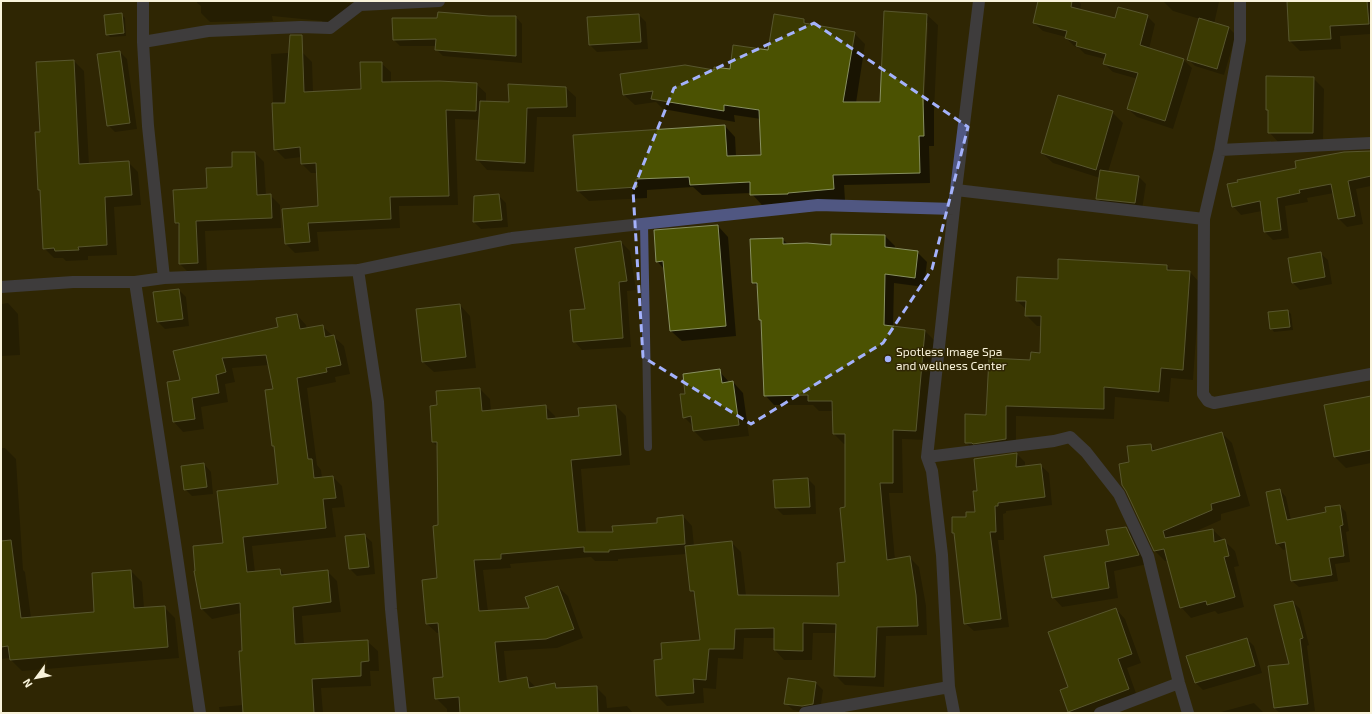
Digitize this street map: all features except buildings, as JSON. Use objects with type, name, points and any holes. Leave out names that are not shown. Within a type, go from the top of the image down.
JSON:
[{"type":"street","points":[[143,1],[143,42],[148,126],[164,278]]},
{"type":"street","points":[[143,42],[208,31],[301,27],[330,28],[360,5],[439,1]]},
{"type":"street","points":[[954,713],[949,687],[942,555],[932,471],[927,457],[956,190],[979,1]]},
{"type":"street","points":[[1240,1],[1240,40],[1220,150],[1204,219],[1203,394],[1208,401],[1214,403],[1371,374]]},
{"type":"street","points":[[1220,150],[1371,143]]},
{"type":"street","points":[[956,190],[1204,219]]},
{"type":"street","points":[[1,287],[73,282],[135,282],[164,278],[358,270],[512,238],[818,205],[954,209]]},
{"type":"street","points":[[358,270],[378,402],[391,609],[401,713]]},
{"type":"street","points":[[135,282],[200,713]]},
{"type":"street","points":[[927,457],[1054,441],[1070,437],[1086,452],[1119,494],[1148,556],[1179,683],[1188,713]]},
{"type":"street","points":[[1100,713],[1179,683]]},
{"type":"street","points":[[805,713],[949,687]]},
{"type":"lane","points":[[644,224],[648,446]]},
{"type":"highlighted area","points":[[814,23],[968,127],[932,269],[883,343],[751,424],[643,357],[633,190],[674,88]]},
{"type":"place","name":"Spotless Image Spa and wellness Center","points":[[888,359]]}]
